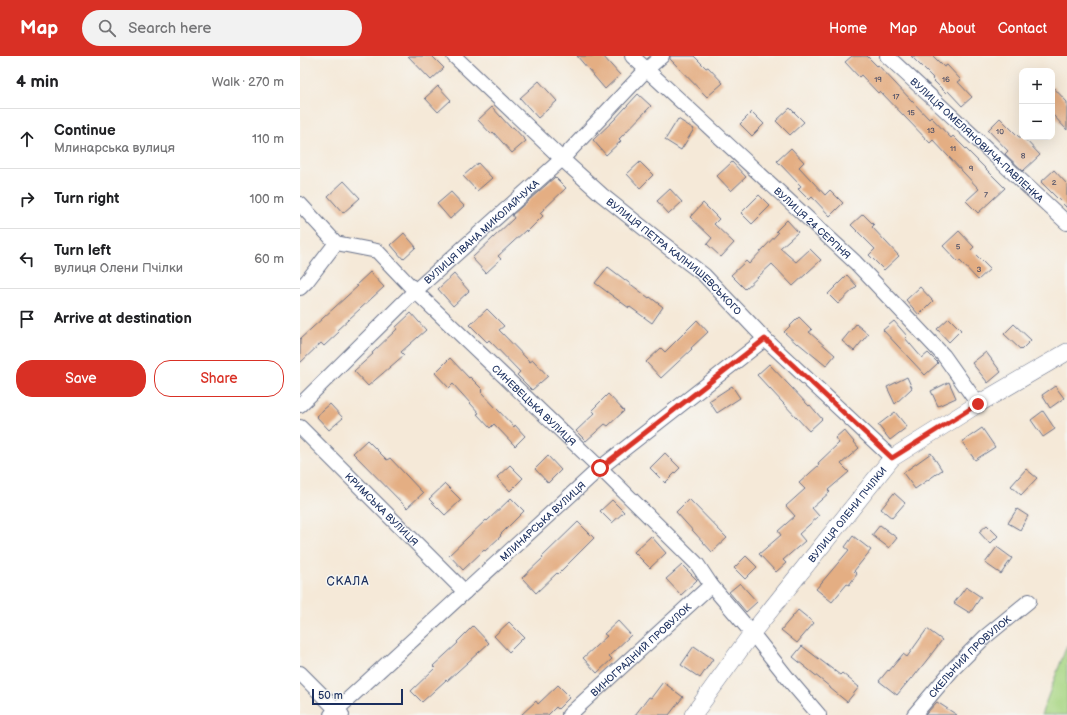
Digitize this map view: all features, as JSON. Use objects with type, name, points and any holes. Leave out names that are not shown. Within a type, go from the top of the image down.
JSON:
[{"type":"street","name":"ВУЛИЦЯ ПЕТРА КАЛНИШЕВСЬКОГО","points":[[454,56],[602,195],[704,275],[765,339],[892,458]]},
{"type":"street","name":"ВУЛИЦЯ 24 СЕРПНЯ","points":[[632,56],[855,262],[944,356],[978,404]]},
{"type":"street","name":"ВУЛИЦЯ ІВАНА МИКОЛАЙЧУКА","points":[[300,405],[415,291],[562,159],[646,70],[662,56]]},
{"type":"street","name":"ВУЛИЦЯ ОМЕЛЯНОВИЧА-ПАВЛЕНКА","points":[[887,56],[1067,223]]},
{"type":"street","points":[[300,204],[336,243],[307,282],[300,288]]},
{"type":"street","name":"СИНЕВЕЦЬКА ВУЛИЦЯ","points":[[336,243],[377,251],[415,291],[600,468],[697,564],[711,585],[752,633]]},
{"type":"street","name":"МЛИНАРСЬКА ВУЛИЦЯ","points":[[336,713],[600,468],[765,339]]},
{"type":"street","name":"ВУЛИЦЯ ОЛЕНИ ПЧІЛКИ","points":[[693,715],[752,633],[892,458],[978,404],[1067,352]]},
{"type":"street","name":"КРИМСЬКА ВУЛИЦЯ","points":[[300,427],[465,592]]},
{"type":"street","name":"ВИНОГРАДНИЙ ПРОВУЛОК","points":[[569,715],[711,585]]},
{"type":"street","name":"СКЕЛЬНИЙ ПРОВУЛОК","points":[[914,715],[954,668],[985,637],[1029,601]]},
{"type":"street","points":[[752,633],[819,715]]},
{"type":"street","points":[[300,673],[336,713]]},
{"type":"green space","points":[[1067,645],[1067,715],[1041,715]]},
{"type":"building","points":[[408,56],[432,56],[444,68],[431,80]]},
{"type":"building","points":[[577,56],[603,56],[620,75],[605,89]]},
{"type":"building","points":[[670,56],[694,56],[706,68],[708,67],[723,83],[707,97],[670,59]]},
{"type":"building","points":[[852,56],[867,56],[877,66],[878,65],[929,119],[931,117],[951,138],[953,136],[1005,188],[978,213],[966,201],[979,189],[933,140],[930,143],[880,91],[878,93],[861,75],[859,77],[845,62]]},
{"type":"building","points":[[911,56],[933,56],[944,67],[947,65],[961,80],[958,82],[972,97],[962,106],[948,91],[946,93]]},
{"type":"building","points":[[539,81],[557,101],[538,118],[520,98]]},
{"type":"building","points":[[438,86],[451,100],[438,112],[425,98]]},
{"type":"building","points":[[1055,89],[1067,102],[1067,130],[1055,117]]},
{"type":"building","points":[[638,94],[651,106],[619,139],[621,141],[606,155],[593,140]]},
{"type":"building","points":[[492,107],[511,128],[513,127],[526,141],[512,153],[493,132],[491,134],[478,120]]},
{"type":"building","points":[[790,108],[804,122],[790,135],[776,121]]},
{"type":"building","points":[[752,112],[764,124],[752,136],[740,124]]},
{"type":"building","points":[[1000,118],[1019,137],[1019,140],[1026,140],[1040,155],[1023,171],[1005,154],[1008,151],[988,130]]},
{"type":"building","points":[[678,119],[694,129],[681,150],[665,140]]},
{"type":"building","points":[[791,148],[804,162],[799,167],[825,195],[830,190],[843,203],[830,216],[812,197],[809,200],[798,189],[801,186],[777,161]]},
{"type":"building","points":[[640,162],[653,175],[640,188],[627,174]]},
{"type":"building","points":[[732,162],[746,177],[731,191],[717,176]]},
{"type":"building","points":[[478,163],[492,178],[477,191],[463,176]]},
{"type":"building","points":[[1054,170],[1067,184],[1067,208],[1041,182]]},
{"type":"building","points":[[555,177],[566,188],[540,213],[543,216],[527,232],[526,230],[498,256],[501,259],[486,273],[472,258],[514,218],[512,215]]},
{"type":"building","points":[[344,181],[360,198],[343,213],[328,196]]},
{"type":"building","points":[[670,189],[682,202],[669,214],[657,201]]},
{"type":"building","points":[[451,192],[464,206],[450,219],[437,204]]},
{"type":"building","points":[[759,195],[770,206],[752,224],[741,213]]},
{"type":"building","points":[[703,203],[719,219],[714,224],[734,243],[721,257],[707,244],[712,238],[690,217]]},
{"type":"building","points":[[863,214],[874,225],[872,227],[899,256],[884,270],[869,255],[875,249],[851,225]]},
{"type":"building","points":[[787,220],[798,232],[780,248],[796,262],[810,249],[821,260],[793,286],[772,264],[745,289],[731,275],[746,261],[749,264],[778,233],[776,231]]},
{"type":"building","points":[[959,231],[974,247],[971,250],[990,269],[978,280],[943,246]]},
{"type":"building","points":[[404,233],[416,247],[403,259],[391,245]]},
{"type":"building","points":[[608,267],[663,307],[652,323],[595,283]]},
{"type":"building","points":[[370,272],[384,287],[337,330],[339,332],[324,346],[321,343],[300,363],[300,339],[358,286],[356,285]]},
{"type":"building","points":[[454,274],[469,291],[453,306],[438,289]]},
{"type":"building","points":[[847,275],[857,286],[838,304],[828,294]]},
{"type":"building","points":[[920,287],[933,301],[919,315],[906,300]]},
{"type":"building","points":[[487,309],[504,326],[499,330],[530,362],[533,360],[548,376],[532,390],[517,375],[520,372],[489,340],[487,342],[470,325]]},
{"type":"building","points":[[411,313],[426,330],[401,352],[404,355],[368,386],[354,371],[373,354],[372,353],[397,329],[396,327]]},
{"type":"building","points":[[799,317],[812,330],[809,332],[835,355],[826,366],[784,332]]},
{"type":"building","points":[[949,318],[961,330],[949,342],[937,329]]},
{"type":"building","points":[[697,320],[708,332],[661,378],[646,362],[661,348],[665,352]]},
{"type":"building","points":[[894,321],[907,336],[905,338],[922,358],[928,353],[938,363],[925,375],[883,330]]},
{"type":"building","points":[[856,324],[868,334],[854,351],[842,341]]},
{"type":"building","points":[[1014,324],[1031,340],[1021,350],[1004,334]]},
{"type":"building","points":[[986,352],[1001,372],[988,383],[972,363]]},
{"type":"building","points":[[450,358],[483,390],[481,392],[514,427],[515,425],[525,436],[515,446],[494,424],[490,428],[477,414],[479,413],[453,384],[449,388],[435,373]]},
{"type":"building","points":[[769,364],[822,419],[809,431],[757,375]]},
{"type":"building","points":[[907,377],[912,388],[895,404],[887,387]]},
{"type":"building","points":[[949,382],[956,398],[938,406],[931,391]]},
{"type":"building","points":[[732,386],[740,398],[717,413],[709,401]]},
{"type":"building","points":[[1055,386],[1064,398],[1050,408],[1042,395]]},
{"type":"building","points":[[608,394],[624,411],[608,426],[605,424],[586,441],[576,431],[595,413],[592,410]]},
{"type":"building","points":[[330,404],[343,418],[329,430],[316,416]]},
{"type":"building","points":[[1043,411],[1055,429],[1043,437],[1031,420]]},
{"type":"building","points":[[895,412],[907,427],[890,440],[878,425]]},
{"type":"building","points":[[982,428],[995,447],[975,460],[962,442]]},
{"type":"building","points":[[844,430],[859,448],[841,464],[849,472],[828,490],[830,492],[812,508],[819,516],[799,534],[805,541],[783,560],[786,563],[776,572],[759,554],[781,535],[778,531],[795,516],[786,506],[805,489],[799,483],[819,465],[818,463],[839,443],[835,438]]},
{"type":"building","points":[[367,440],[387,460],[390,458],[423,493],[407,508],[353,453]]},
{"type":"building","points":[[665,453],[680,468],[665,483],[650,468]]},
{"type":"building","points":[[931,453],[942,470],[915,489],[903,473]]},
{"type":"building","points":[[548,456],[561,470],[548,483],[535,469]]},
{"type":"building","points":[[510,465],[523,478],[510,491],[497,477]]},
{"type":"building","points":[[1026,469],[1037,478],[1021,495],[1011,486]]},
{"type":"building","points":[[445,484],[461,500],[445,515],[429,499]]},
{"type":"building","points":[[894,493],[905,503],[892,518],[881,509]]},
{"type":"building","points":[[511,498],[524,511],[500,535],[501,536],[463,570],[449,555]]},
{"type":"building","points":[[689,499],[727,538],[712,552],[676,512]]},
{"type":"building","points":[[612,500],[624,512],[612,523],[600,511]]},
{"type":"building","points":[[1017,509],[1028,516],[1020,530],[1008,523]]},
{"type":"building","points":[[578,522],[594,538],[558,574],[557,573],[536,593],[522,578]]},
{"type":"building","points":[[880,525],[897,538],[889,548],[872,535]]},
{"type":"building","points":[[987,525],[998,536],[990,544],[979,532]]},
{"type":"building","points":[[651,536],[666,553],[650,568],[634,552]]},
{"type":"building","points":[[853,536],[871,550],[854,571],[857,574],[849,585],[847,584],[832,602],[816,589],[849,550],[845,547]]},
{"type":"building","points":[[997,547],[1012,558],[1001,574],[985,563]]},
{"type":"building","points":[[746,556],[757,567],[745,579],[734,568]]},
{"type":"building","points":[[682,565],[697,580],[681,595],[666,579]]},
{"type":"building","points":[[740,583],[757,602],[746,612],[729,592]]},
{"type":"building","points":[[966,587],[981,597],[970,613],[954,603]]},
{"type":"building","points":[[798,610],[814,623],[797,643],[781,630]]},
{"type":"building","points":[[618,621],[631,635],[609,656],[612,659],[597,673],[583,658],[607,636],[604,634]]},
{"type":"building","points":[[509,622],[524,637],[509,652],[494,636]]},
{"type":"building","points":[[473,626],[489,643],[422,702],[411,691],[435,668],[433,666],[458,643],[457,642]]},
{"type":"building","points":[[927,629],[942,640],[912,679],[911,678],[897,695],[879,681],[903,654],[907,657]]},
{"type":"building","points":[[694,646],[713,659],[700,678],[681,665]]},
{"type":"building","points":[[802,646],[840,675],[842,673],[859,687],[847,702],[793,657]]},
{"type":"building","points":[[663,682],[683,697],[669,715],[635,715],[649,697],[651,698]]},
{"type":"building","points":[[558,685],[570,697],[558,709],[556,707],[548,715],[521,715],[536,701],[538,704]]},
{"type":"building","points":[[937,702],[957,715],[925,715]]},
{"type":"district","name":"СКАЛА","points":[[348,581]]},
{"type":"route","points":[[600,468],[765,339],[892,458],[978,404]]}]
